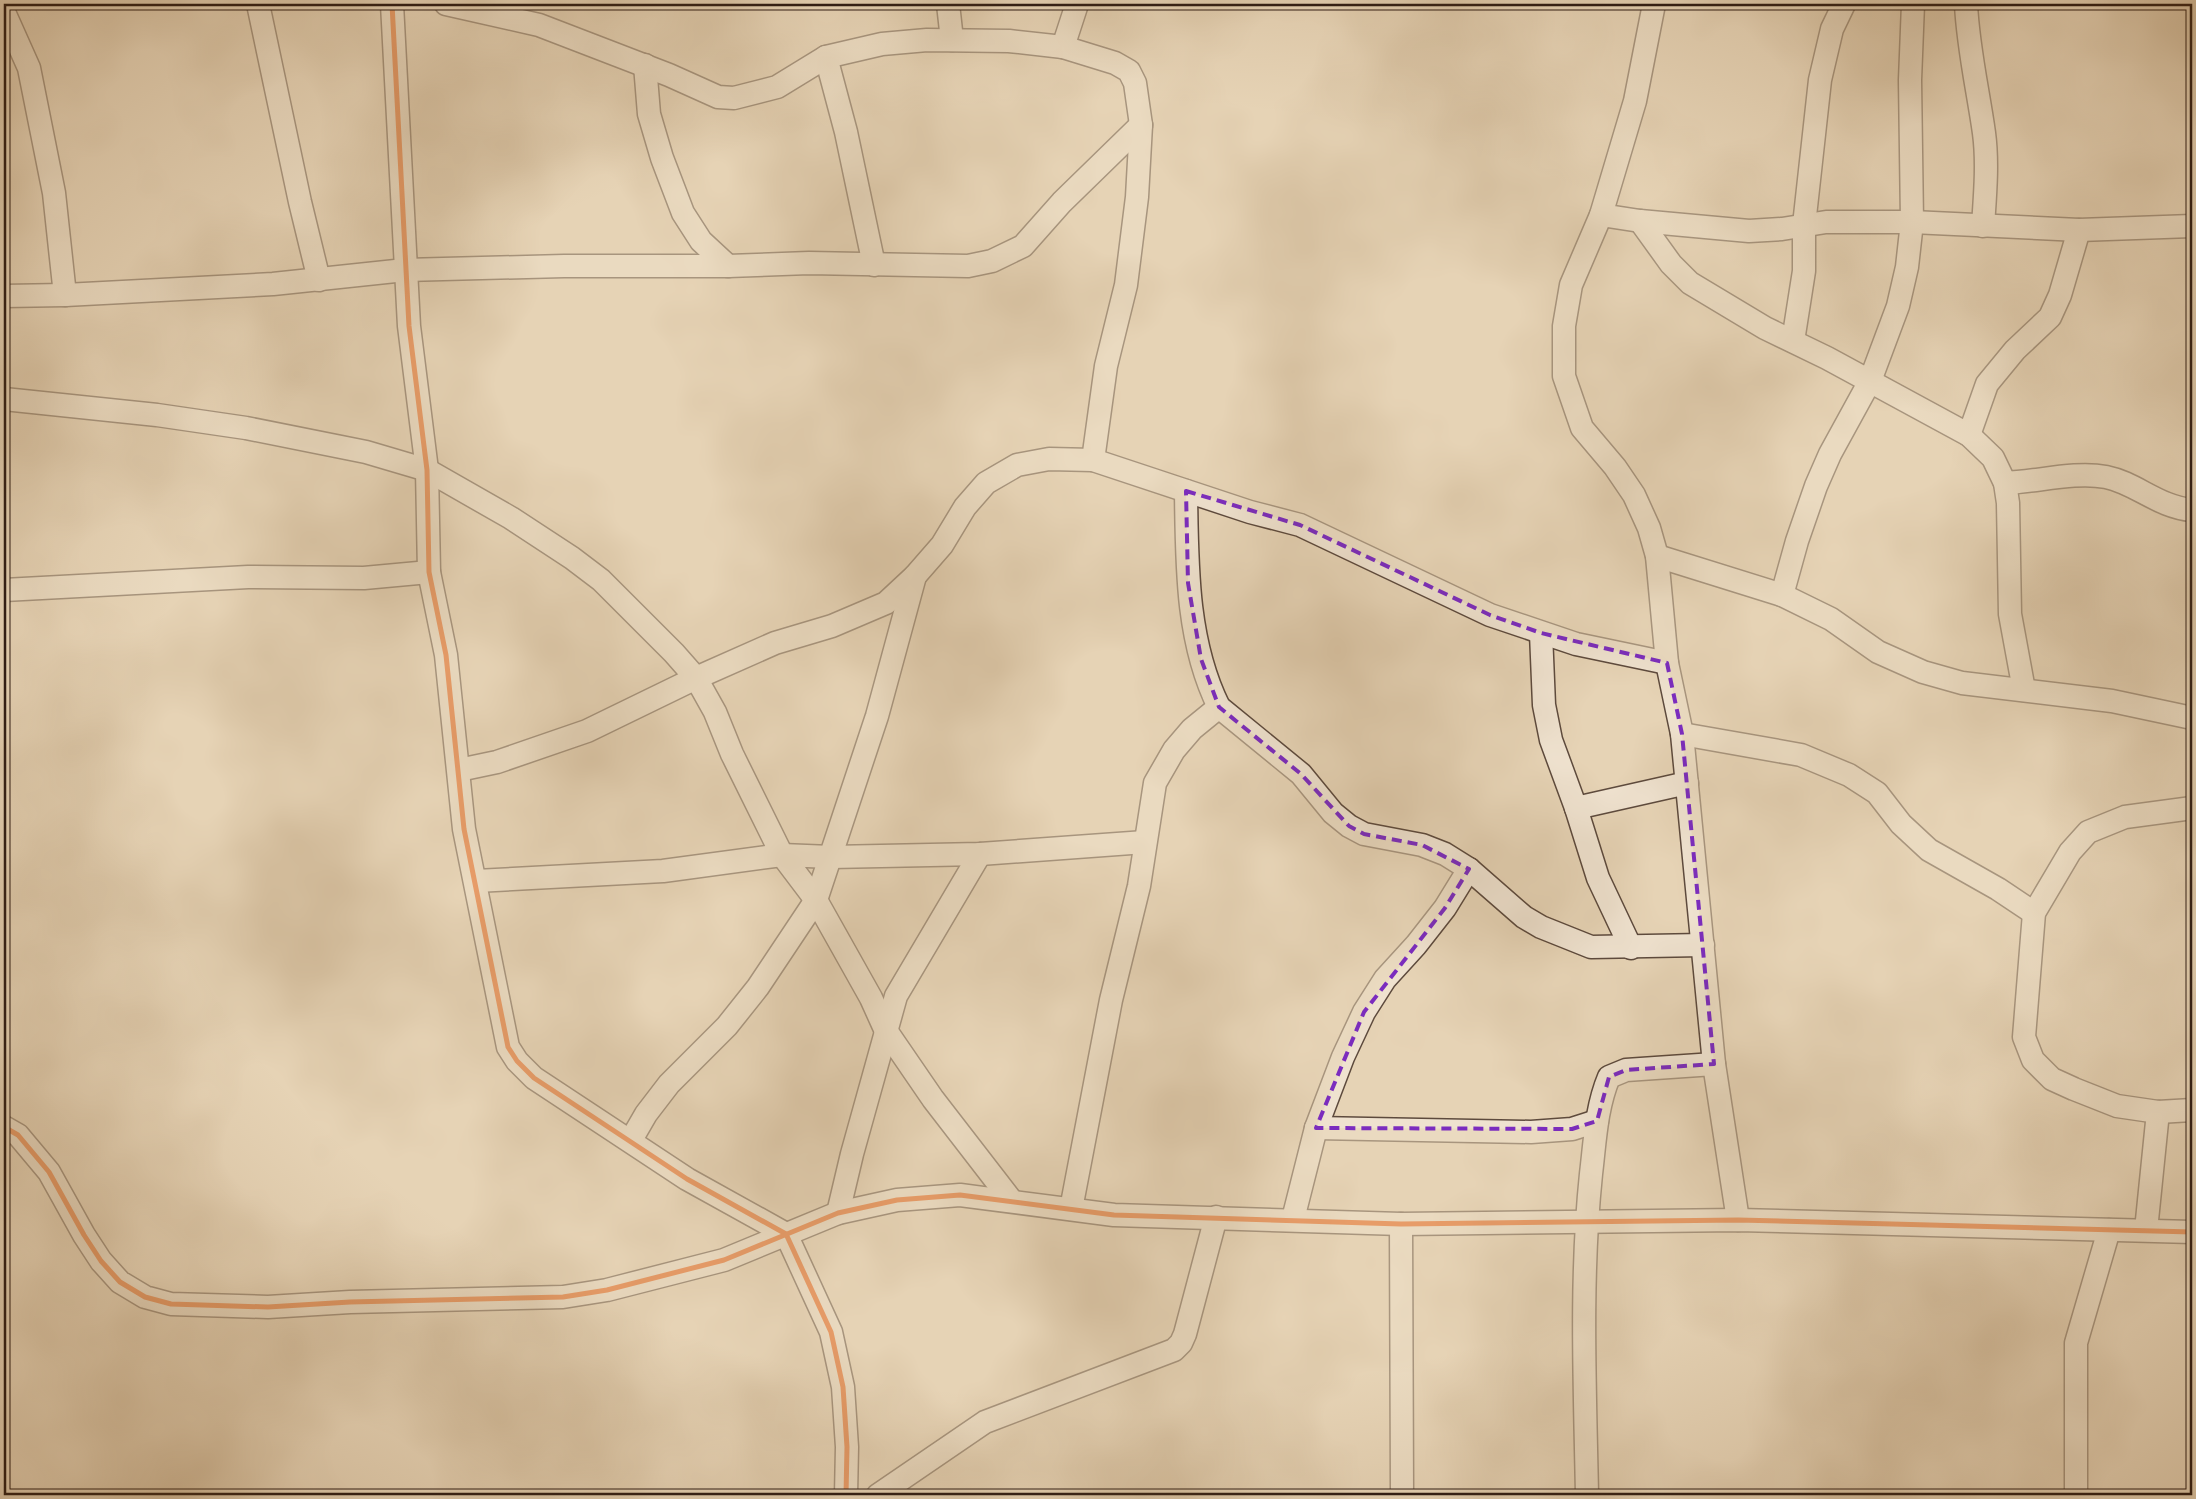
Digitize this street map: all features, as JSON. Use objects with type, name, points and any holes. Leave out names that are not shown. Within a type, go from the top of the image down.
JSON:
[{"type":"street","points":[[4,8],[10,4]]},
{"type":"street","points":[[258,4],[300,202],[319,280]]},
{"type":"street","points":[[392,4],[408,326],[427,470],[429,572],[446,654],[464,829],[476,880],[508,1047],[517,1061],[534,1078],[687,1179],[786,1234],[832,1332],[843,1387],[847,1447],[846,1495]]},
{"type":"street","points":[[446,4],[539,25],[645,65],[718,98],[734,98],[777,87],[826,57],[882,44],[927,40],[1009,40],[1063,47],[1116,63],[1129,71],[1135,83],[1141,126],[1137,197],[1126,284],[1106,366],[1092,460]]},
{"type":"street","points":[[948,4],[952,40]]},
{"type":"street","points":[[1063,47],[1077,4]]},
{"type":"street","points":[[1654,4],[1635,101],[1601,215],[1571,285],[1564,326],[1564,376],[1582,428],[1615,467],[1634,494],[1649,528],[1657,556],[1667,663],[1682,734],[1714,1064],[1738,1220]]},
{"type":"street","points":[[1792,341],[1804,271],[1804,225],[1809,166],[1820,80],[1832,29],[1844,4]]},
{"type":"street","points":[[1782,595],[1797,541],[1816,486],[1830,454],[1870,381],[1898,306],[1907,267],[1912,222],[1910,80],[1913,4]]},
{"type":"street","points":[[1966,4],[1968,38],[1984,135],[1986,190],[1983,226]]},
{"type":"street","points":[[4,12],[29,68],[54,193],[65,295]]},
{"type":"street","points":[[826,57],[846,132],[874,265]]},
{"type":"street","points":[[645,65],[650,114],[662,158],[683,213],[701,241],[728,266]]},
{"type":"street","points":[[4,296],[65,295],[273,284],[405,270],[564,266],[728,266],[809,263],[968,266],[992,261],[1023,246],[1062,202],[1141,126]]},
{"type":"street","points":[[1601,215],[1640,221],[1749,230],[1826,222],[1912,222],[2079,230],[2192,226]]},
{"type":"street","points":[[1640,221],[1671,264],[1690,283],[1727,306],[1969,435],[1993,458],[2005,483],[2008,503],[2010,614],[2024,690]]},
{"type":"street","points":[[1969,435],[1987,384],[2015,350],[2050,317],[2060,295],[2079,230]]},
{"type":"street","points":[[4,399],[157,415],[246,428],[366,452],[427,470],[511,518],[572,558],[601,580],[674,653],[696,678],[715,712],[732,754],[782,855],[816,900],[871,998],[885,1029],[933,1099],[1010,1200]]},
{"type":"street","points":[[459,770],[497,762],[587,731],[696,678],[775,643],[832,626],[886,603],[915,576],[942,544],[965,507],[986,483],[1017,465],[1049,459],[1092,460],[1186,491],[1300,525],[1490,614],[1576,644],[1667,663]]},
{"type":"street","points":[[2005,483],[2090,475],[2107,477],[2125,484],[2154,500],[2192,510]]},
{"type":"street","points":[[1186,491],[1188,583],[1201,659],[1212,693],[1219,707],[1301,774],[1333,813],[1349,826],[1364,834],[1422,845],[1445,854],[1469,869],[1524,917],[1541,927],[1591,947],[1631,948],[1703,945]]},
{"type":"street","points":[[1657,556],[1782,595],[1831,619],[1878,652],[1923,672],[1962,683],[2112,701],[2192,718]]},
{"type":"street","points":[[4,590],[248,577],[364,578],[429,572]]},
{"type":"street","points":[[630,1140],[646,1114],[669,1084],[727,1026],[758,987],[816,900],[878,716],[915,576]]},
{"type":"street","points":[[1541,633],[1544,705],[1551,740],[1576,808],[1598,878],[1631,948]]},
{"type":"street","points":[[1071,1209],[1109,1009],[1139,886],[1155,783],[1174,750],[1192,729],[1219,707]]},
{"type":"street","points":[[1682,734],[1801,755],[1848,775],[1877,793],[1901,824],[1929,850],[1998,889],[2034,913]]},
{"type":"street","points":[[1576,808],[1687,783]]},
{"type":"street","points":[[2192,808],[2125,817],[2088,832],[2070,852],[2034,913],[2024,1038],[2033,1060],[2052,1079],[2074,1089],[2117,1106],[2158,1112],[2192,1110]]},
{"type":"street","points":[[476,880],[663,871],[782,855],[831,857],[980,854],[1145,842]]},
{"type":"street","points":[[838,1213],[885,1029],[896,996],[980,854]]},
{"type":"street","points":[[1293,1219],[1316,1128],[1343,1057],[1364,1012],[1386,979],[1445,908],[1469,869]]},
{"type":"street","points":[[1587,1495],[1584,1334],[1586,1221],[1602,1094],[1609,1077],[1626,1070],[1714,1064]]},
{"type":"street","points":[[2146,1230],[2158,1112]]},
{"type":"street","points":[[1316,1128],[1531,1132],[1572,1129],[1597,1122]]},
{"type":"street","points":[[4,1127],[18,1135],[49,1172],[84,1235],[101,1261],[120,1282],[144,1297],[171,1304],[268,1307],[350,1302],[563,1297],[607,1290],[724,1260],[838,1213],[897,1200],[960,1195],[1114,1215],[1293,1219],[1401,1224],[1738,1220],[2192,1232]]},
{"type":"street","points":[[878,1495],[985,1422],[1174,1350],[1181,1343],[1185,1334],[1216,1217]]},
{"type":"street","points":[[1401,1224],[1402,1495]]},
{"type":"street","points":[[2076,1495],[2076,1343],[2109,1230]]},
{"type":"highlighted area","points":[[1186,491],[1300,525],[1490,615],[1541,633],[1667,663],[1682,734],[1714,1064],[1626,1070],[1609,1077],[1597,1121],[1572,1129],[1316,1128],[1364,1012],[1445,908],[1469,869],[1422,845],[1364,834],[1349,826],[1301,774],[1219,707],[1201,659],[1188,583]]},
{"type":"cycle path","points":[[392,4],[409,326],[427,470],[429,572],[446,655],[464,829],[508,1047],[517,1061],[534,1078],[687,1179],[786,1234],[831,1332],[843,1387],[847,1447],[846,1495]]},
{"type":"cycle path","points":[[4,1127],[18,1135],[49,1172],[84,1235],[101,1261],[120,1282],[145,1297],[171,1304],[268,1307],[350,1302],[563,1297],[607,1290],[724,1260],[838,1213],[897,1200],[960,1195],[1114,1215],[1401,1224],[1738,1220],[2192,1232]]}]
